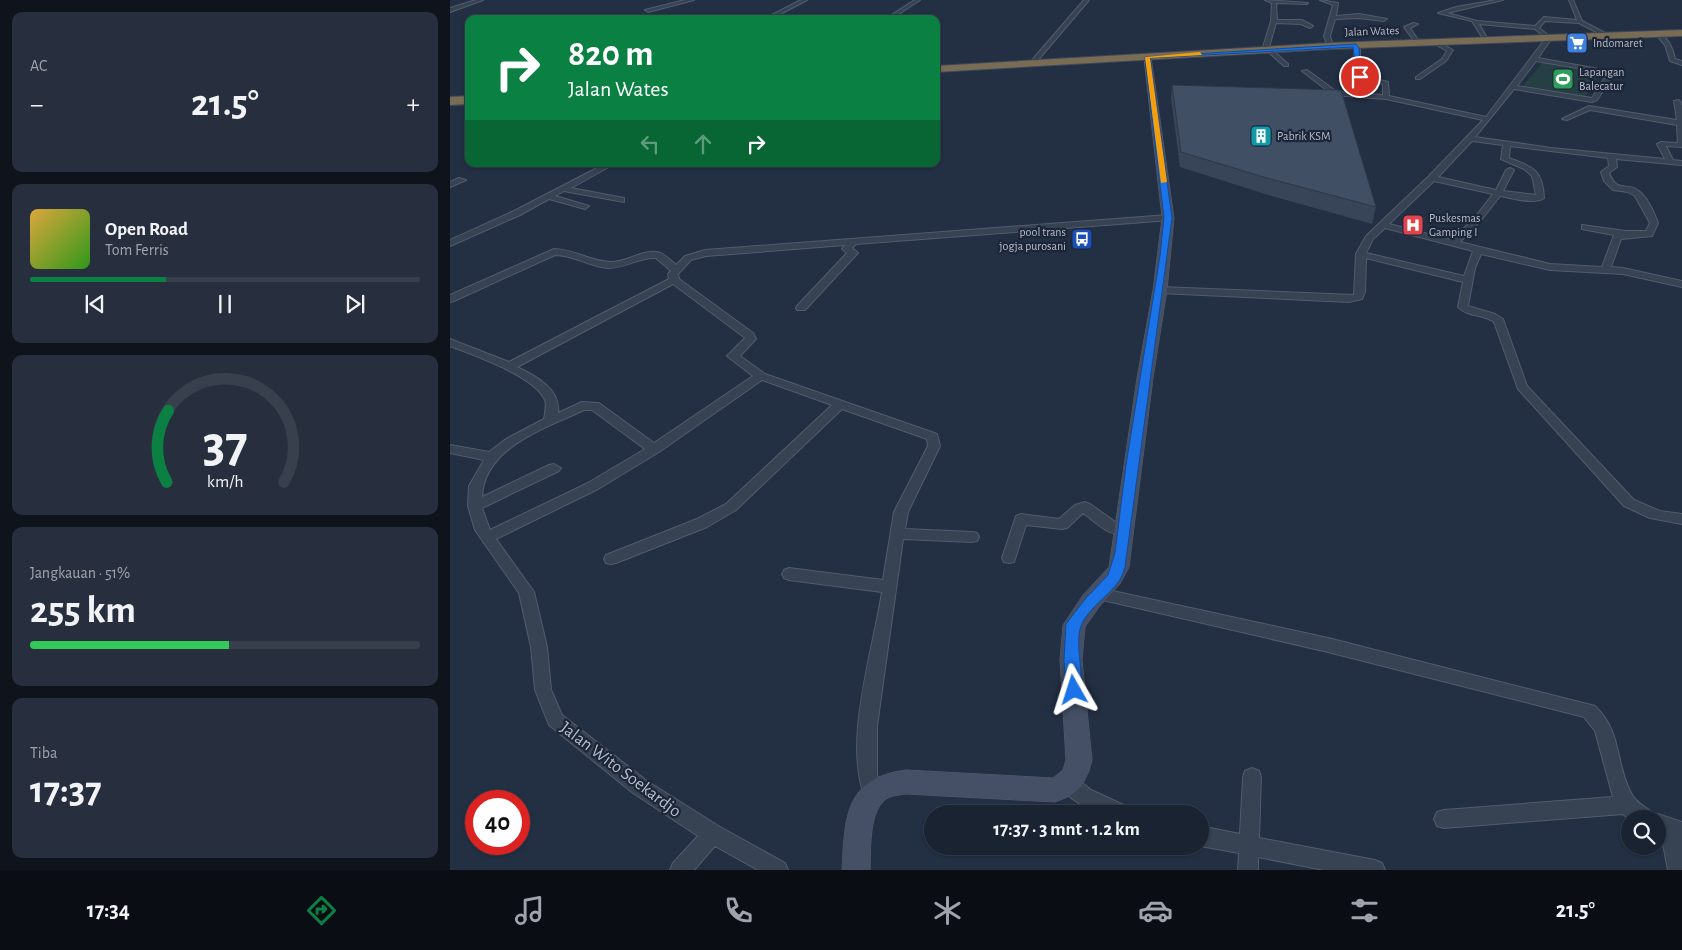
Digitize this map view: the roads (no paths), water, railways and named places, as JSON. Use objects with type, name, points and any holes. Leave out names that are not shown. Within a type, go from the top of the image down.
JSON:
[{"type":"highway","name":"Jalan Wates","points":[[940,69],[1330,46],[1682,33]]},
{"type":"highway","points":[[450,100],[465,99]]},
{"type":"street","points":[[450,10],[481,0]]},
{"type":"street","points":[[648,10],[692,0]]},
{"type":"street","points":[[774,15],[805,0]]},
{"type":"street","points":[[894,15],[918,0]]},
{"type":"street","points":[[1035,63],[1035,60],[1086,0]]},
{"type":"street","points":[[1286,64],[1268,50],[1266,45],[1274,21],[1270,0],[1306,3]]},
{"type":"street","points":[[1322,0],[1336,4],[1333,18],[1326,32],[1330,46]]},
{"type":"street","points":[[1485,40],[1472,18],[1441,13],[1456,8],[1476,6],[1500,0]]},
{"type":"street","points":[[1570,0],[1580,22]]},
{"type":"street","points":[[1274,13],[1283,14]]},
{"type":"street","points":[[1333,18],[1359,16],[1384,19]]},
{"type":"street","points":[[1536,28],[1544,19],[1580,22],[1606,36]]},
{"type":"street","points":[[1274,21],[1302,22],[1310,26]]},
{"type":"street","points":[[1160,290],[1354,299],[1360,292],[1361,254],[1369,238],[1432,178],[1488,119],[1548,38],[1536,28],[1476,22]]},
{"type":"street","points":[[1415,24],[1407,27],[1418,42]]},
{"type":"street","points":[[1657,34],[1661,36],[1669,47],[1672,60],[1682,63]]},
{"type":"street","points":[[1418,78],[1444,60],[1450,50],[1435,42]]},
{"type":"street","points":[[1354,45],[1357,48],[1357,65],[1360,77],[1386,83],[1386,97]]},
{"type":"street","points":[[856,870],[859,826],[865,806],[874,794],[886,785],[906,782],[1055,790],[1069,784],[1077,773],[1080,760],[1071,660],[1074,624],[1091,601],[1114,578],[1119,567],[1131,486],[1132,465],[1160,290],[1168,218],[1147,57]]},
{"type":"street","points":[[1534,59],[1612,72],[1595,99],[1592,100],[1586,109],[1565,119]]},
{"type":"street","points":[[1305,71],[1335,94],[1386,97],[1488,119]]},
{"type":"street","points":[[1512,87],[1592,100]]},
{"type":"street","points":[[1670,162],[1661,144],[1682,144],[1681,110],[1677,100]]},
{"type":"street","points":[[1586,109],[1681,123]]},
{"type":"street","points":[[1469,138],[1507,144],[1682,163]]},
{"type":"street","points":[[1432,178],[1500,193],[1540,198],[1539,179],[1532,169],[1504,158],[1507,144]]},
{"type":"street","points":[[1585,227],[1649,234],[1654,223],[1636,193],[1615,188],[1608,183],[1605,172],[1613,167],[1612,156]]},
{"type":"street","points":[[450,243],[549,197],[604,167]]},
{"type":"street","points":[[1454,243],[1483,215],[1500,193],[1510,170]]},
{"type":"street","points":[[450,185],[462,180]]},
{"type":"street","points":[[564,189],[621,200]]},
{"type":"street","points":[[549,197],[585,206]]},
{"type":"street","points":[[508,367],[675,275],[688,258],[705,253],[1168,218]]},
{"type":"street","points":[[1383,225],[1550,267],[1606,269],[1681,284]]},
{"type":"street","points":[[1606,269],[1618,230]]},
{"type":"street","points":[[801,308],[853,253],[847,249],[853,242]]},
{"type":"street","points":[[1478,250],[1470,268],[1463,307],[1473,312],[1492,315],[1500,321],[1522,387],[1629,503],[1668,519],[1682,519]]},
{"type":"street","points":[[450,299],[554,252],[563,251],[594,262],[612,265],[642,255],[658,255],[675,275],[749,335],[751,339],[733,356],[761,376],[933,437],[934,446],[901,512],[897,534],[873,686],[867,744],[868,780],[874,794]]},
{"type":"street","points":[[1361,254],[1468,280]]},
{"type":"street","points":[[454,347],[529,376],[543,388],[552,401],[550,421]]},
{"type":"street","points":[[487,538],[593,486],[654,449],[761,376]]},
{"type":"street","points":[[611,559],[702,523],[731,507],[840,404]]},
{"type":"street","name":"Jalan Wito Soekardjo","points":[[654,449],[595,406],[582,406],[550,421],[510,442],[492,458],[476,486],[475,506],[482,530],[526,592],[539,647],[543,690],[555,720],[640,787],[712,834],[778,870]]},
{"type":"street","points":[[450,449],[492,458]]},
{"type":"street","points":[[475,506],[554,468]]},
{"type":"street","points":[[1009,558],[1022,519],[1062,524],[1080,508],[1085,507],[1115,529],[1125,527]]},
{"type":"street","points":[[897,534],[972,537]]},
{"type":"street","points":[[789,574],[889,587]]},
{"type":"street","points":[[1099,594],[1328,645],[1589,711],[1598,720],[1604,731],[1619,792],[1631,810]]},
{"type":"street","points":[[1248,870],[1252,777]]},
{"type":"street","points":[[1069,784],[1084,796],[1102,805]]},
{"type":"street","points":[[1444,820],[1627,805]]},
{"type":"street","points":[[1669,827],[1678,870]]},
{"type":"street","points":[[680,870],[712,834]]},
{"type":"street","points":[[1209,838],[1375,870]]},
{"type":"place","name":"Indomaret","points":[[1577,43]]},
{"type":"place","name":"Lapangan Balecatur","points":[[1563,79]]},
{"type":"place","name":"Pabrik KSM","points":[[1261,136]]},
{"type":"place","name":"Puskesmas Gamping I","points":[[1413,225]]},
{"type":"place","name":"pool trans jogja purosani","points":[[1082,239]]}]
